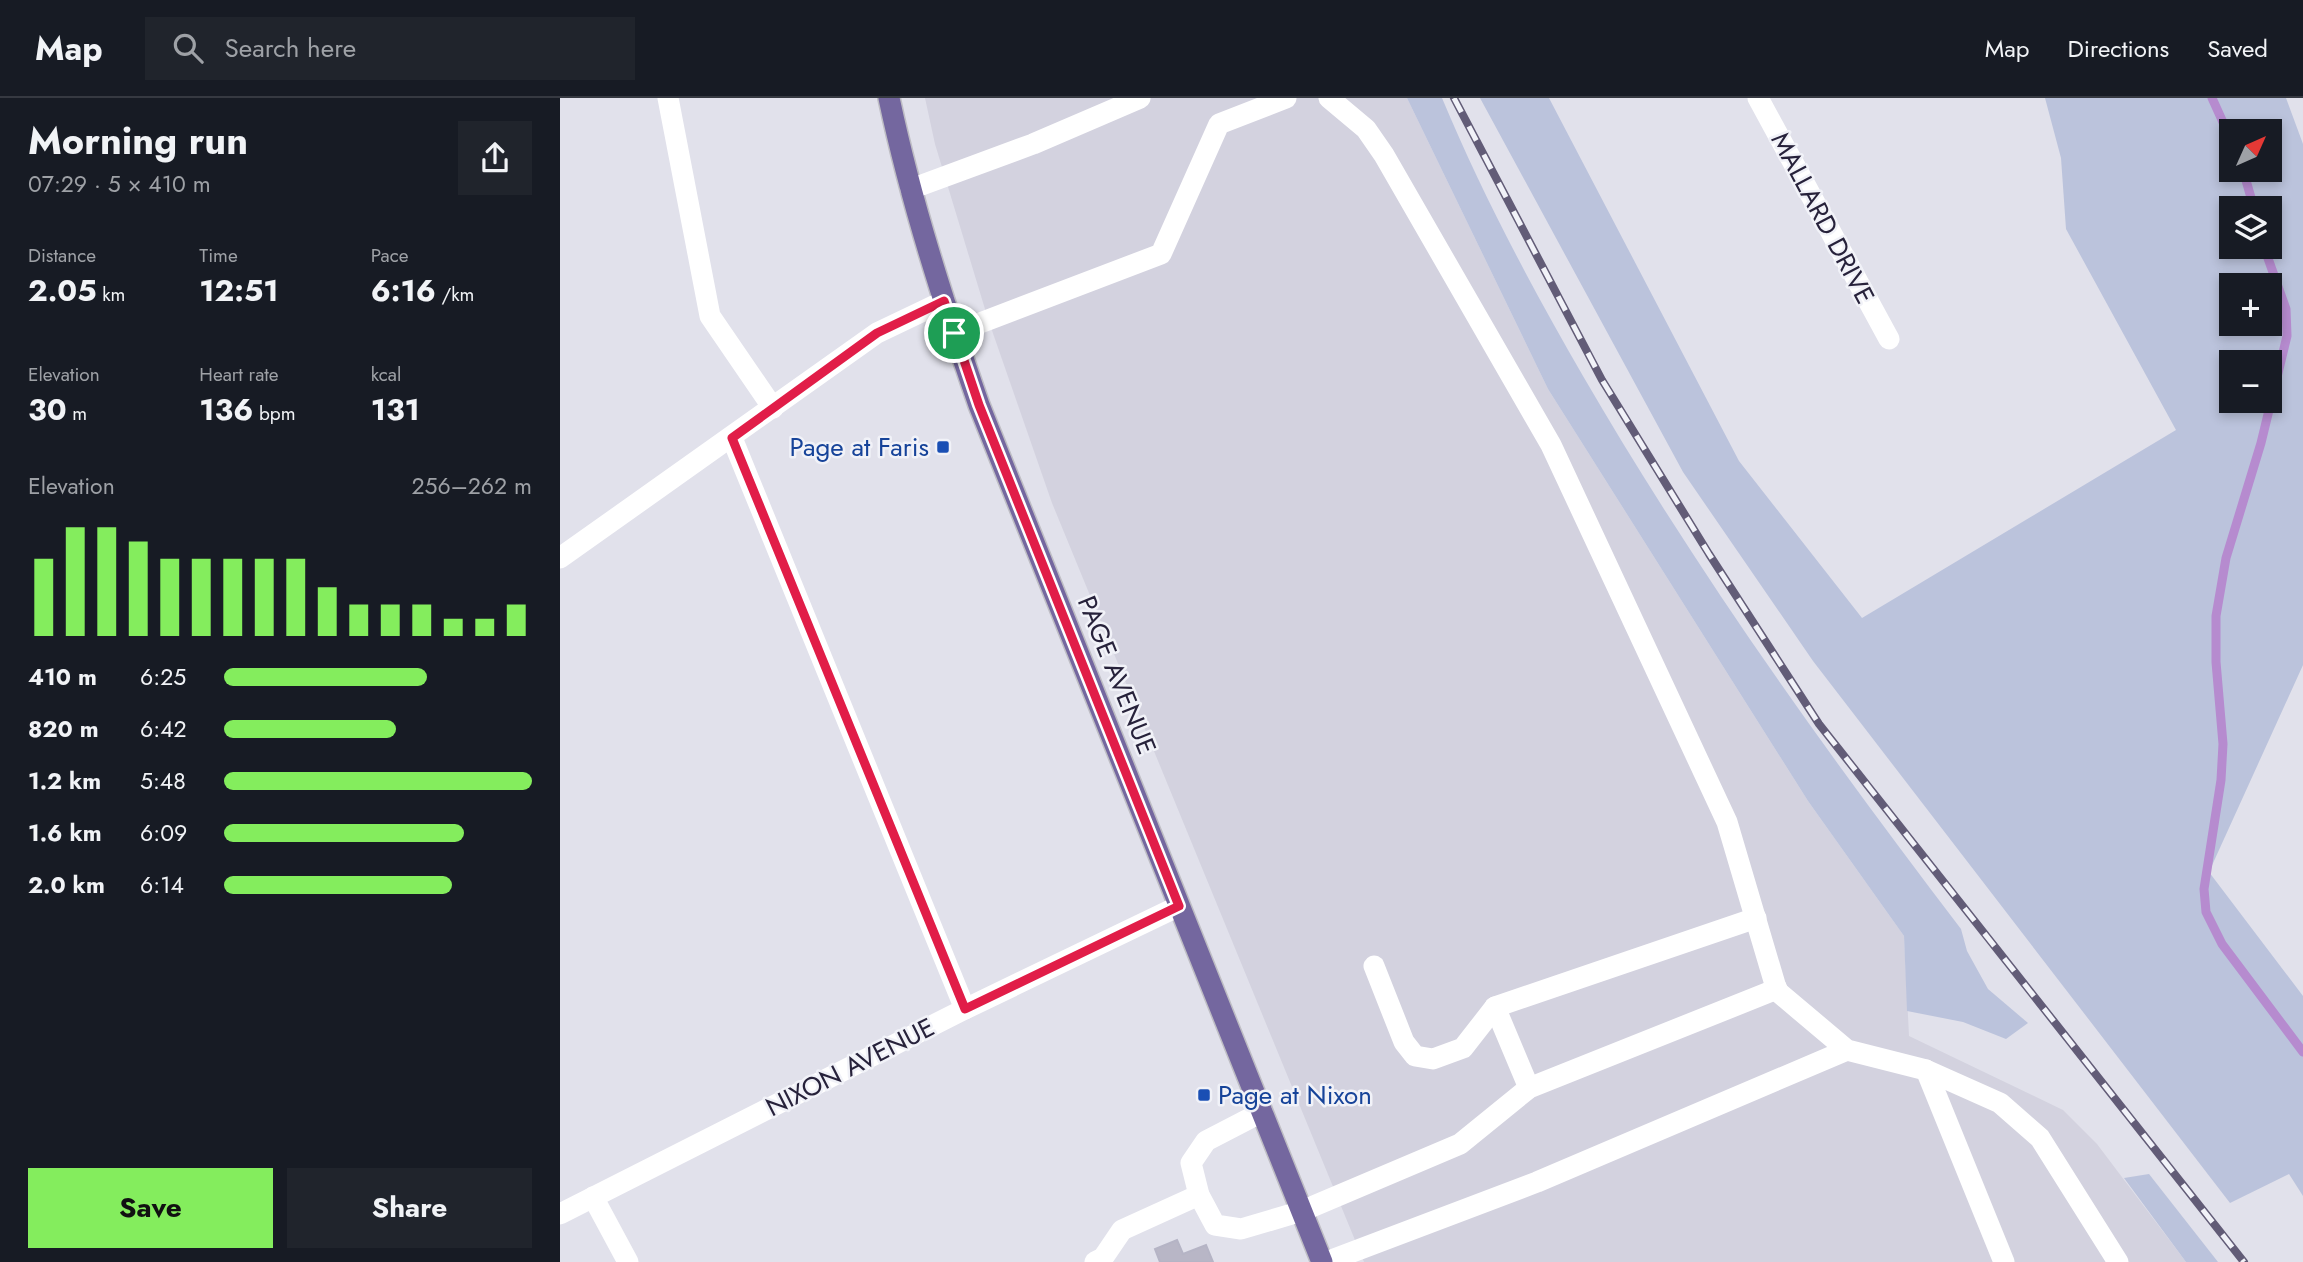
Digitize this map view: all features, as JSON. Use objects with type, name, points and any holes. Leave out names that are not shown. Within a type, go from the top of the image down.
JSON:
[{"type":"main road","name":"PAGE AVENUE","points":[[889,98],[911,190],[954,333],[979,405],[1324,1262]]},
{"type":"street","points":[[668,98],[710,316],[774,408]]},
{"type":"street","points":[[911,190],[1033,144],[1140,98]]},
{"type":"street","points":[[954,333],[1161,254],[1219,124],[1286,98]]},
{"type":"street","points":[[1329,98],[1366,129],[1384,155],[1551,444],[1727,822],[1777,989],[1847,1049],[1926,1070],[2000,1103],[2040,1138],[2118,1262]]},
{"type":"street","name":"MALLARD DRIVE","points":[[1758,98],[1889,339]]},
{"type":"street","points":[[560,558],[877,333],[944,301]]},
{"type":"street","points":[[732,438],[965,1009]]},
{"type":"street","name":"NIXON AVENUE","points":[[560,1214],[965,1009],[1179,906]]},
{"type":"street","points":[[1374,965],[1404,1042],[1415,1056],[1433,1059],[1463,1048],[1495,1007],[1756,918]]},
{"type":"street","points":[[1262,1112],[1206,1141],[1191,1163],[1199,1195],[1215,1225],[1241,1229],[1302,1211],[1460,1144],[1529,1088],[1777,989]]},
{"type":"street","points":[[1495,1007],[1529,1088]]},
{"type":"street","points":[[1324,1262],[1537,1182],[1847,1049]]},
{"type":"street","points":[[1926,1070],[2004,1262]]},
{"type":"street","points":[[1101,1261],[1122,1230],[1199,1195]]},
{"type":"street","points":[[593,1197],[628,1262]]},
{"type":"shaded area","points":[[925,98],[1407,98],[1548,389],[1808,801],[1904,936],[1909,1036],[2063,1110],[2097,1144],[2186,1262],[1364,1262],[1052,503],[988,319],[935,144]]},
{"type":"shaded area","points":[[1407,98],[1442,98],[1490,204],[1545,308],[1670,519],[1811,727],[1961,929],[1967,951],[1988,989],[2028,1023],[2006,1039],[1963,1022],[1907,1011],[1904,936],[1808,801],[1548,389]]},
{"type":"shaded area","points":[[1480,98],[1549,98],[1739,461],[1862,618],[2176,430],[2066,229],[2061,158],[2045,98],[2286,98],[2303,144],[2303,665],[2209,872],[2303,996],[2303,1196],[2289,1174],[2230,1203],[1813,661],[1683,472]]},
{"type":"shaded area","points":[[2149,1174],[2218,1262],[2186,1262],[2124,1178]]},
{"type":"building","points":[[1177,1240],[1183,1254],[1206,1245],[1213,1262],[1160,1262],[1155,1249]]},
{"type":"waterway","points":[[2212,98],[2222,119]]},
{"type":"waterway","points":[[2246,182],[2251,196]]},
{"type":"waterway","points":[[2268,259],[2286,309],[2287,336],[2261,443],[2226,558],[2216,616],[2216,662],[2223,744],[2221,780],[2204,889],[2206,912],[2222,944],[2303,1052]]},
{"type":"railway","points":[[1454,98],[1602,380],[1709,554],[1819,724],[2244,1262]]},
{"type":"place","name":"Page at Faris","points":[[943,447]]},
{"type":"place","name":"Page at Nixon","points":[[1204,1095]]},
{"type":"route","points":[[944,301],[954,333],[979,405],[1179,906],[965,1009],[732,438],[877,333],[904,318],[944,301]]}]
